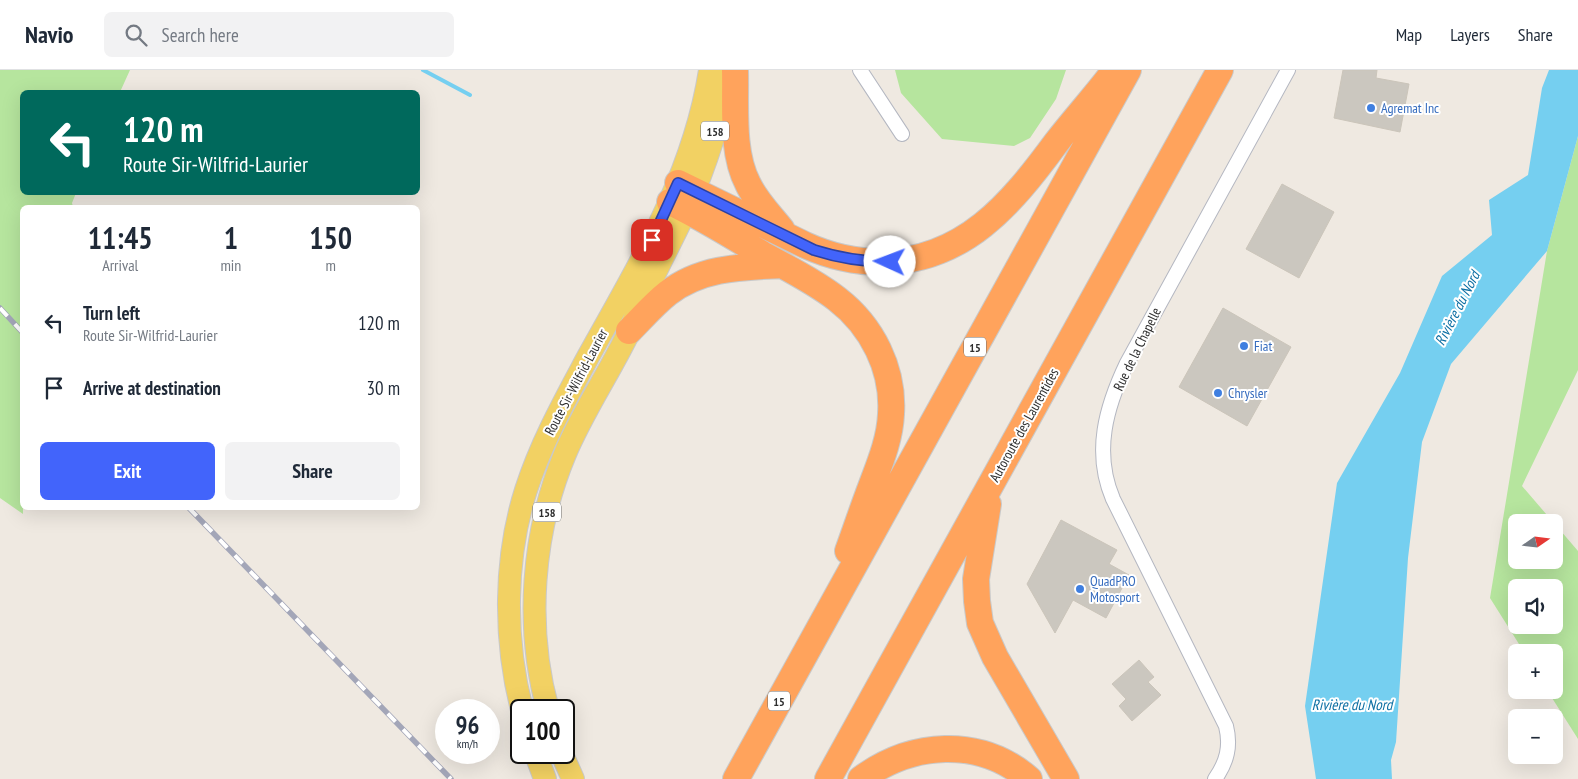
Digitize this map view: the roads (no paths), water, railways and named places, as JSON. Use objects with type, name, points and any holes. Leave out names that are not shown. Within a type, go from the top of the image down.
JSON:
[{"type":"highway","points":[[735,70],[736,130],[740,164],[752,191],[785,235]]},
{"type":"highway","points":[[682,196],[785,235],[825,253],[874,262],[916,258],[957,243],[974,233],[991,219],[1023,187],[1116,70]]},
{"type":"highway","name":"15","points":[[736,779],[1128,70]]},
{"type":"highway","name":"Autoroute des Laurentides","points":[[828,779],[1220,70]]},
{"type":"highway","points":[[682,196],[782,265],[830,294],[857,318],[870,335],[882,356],[890,391],[891,414],[884,449],[822,623]]},
{"type":"highway","points":[[630,331],[660,300],[676,287],[701,274],[725,269],[782,265]]},
{"type":"highway","points":[[992,483],[977,574],[977,601],[980,623],[995,657],[1066,779]]},
{"type":"highway","points":[[861,779],[878,767],[900,757],[922,750],[947,749],[984,755],[1006,764],[1028,779]]},
{"type":"main road","name":"Route Sir-Wilfrid-Laurier","points":[[520,699],[511,646],[510,598],[514,544],[526,490],[554,421],[646,251],[682,196],[710,70]]},
{"type":"main road","name":"Route Sir-Wilfrid-Laurier","points":[[546,699],[538,664],[535,624],[537,566],[546,515],[565,454],[630,331],[682,196],[717,123],[729,70]]},
{"type":"main road","points":[[539,764],[545,779]]},
{"type":"main road","points":[[566,764],[573,779]]},
{"type":"street","points":[[860,70],[902,134]]},
{"type":"street","name":"Rue de la Chapelle","points":[[1215,779],[1228,752],[1226,726],[1113,498],[1103,467],[1103,444],[1107,419],[1116,388],[1127,363],[1288,70]]},
{"type":"water","name":"Rivière du Nord","points":[[1549,70],[1578,70],[1578,136],[1547,251],[1451,364],[1422,442],[1408,558],[1396,742],[1391,760],[1392,779],[1316,779],[1305,706],[1337,483],[1400,373],[1442,276],[1492,235],[1489,200],[1528,175],[1542,88]]},
{"type":"waterway","points":[[423,70],[470,95]]},
{"type":"railway","points":[[0,308],[20,330]]},
{"type":"railway","points":[[191,510],[451,779]]},
{"type":"place","name":"Agremat Inc","points":[[1371,108]]},
{"type":"place","name":"Fiat","points":[[1244,346]]},
{"type":"place","name":"Chrysler","points":[[1218,393]]},
{"type":"place","name":"QuadPRO Motosport","points":[[1080,589]]}]
